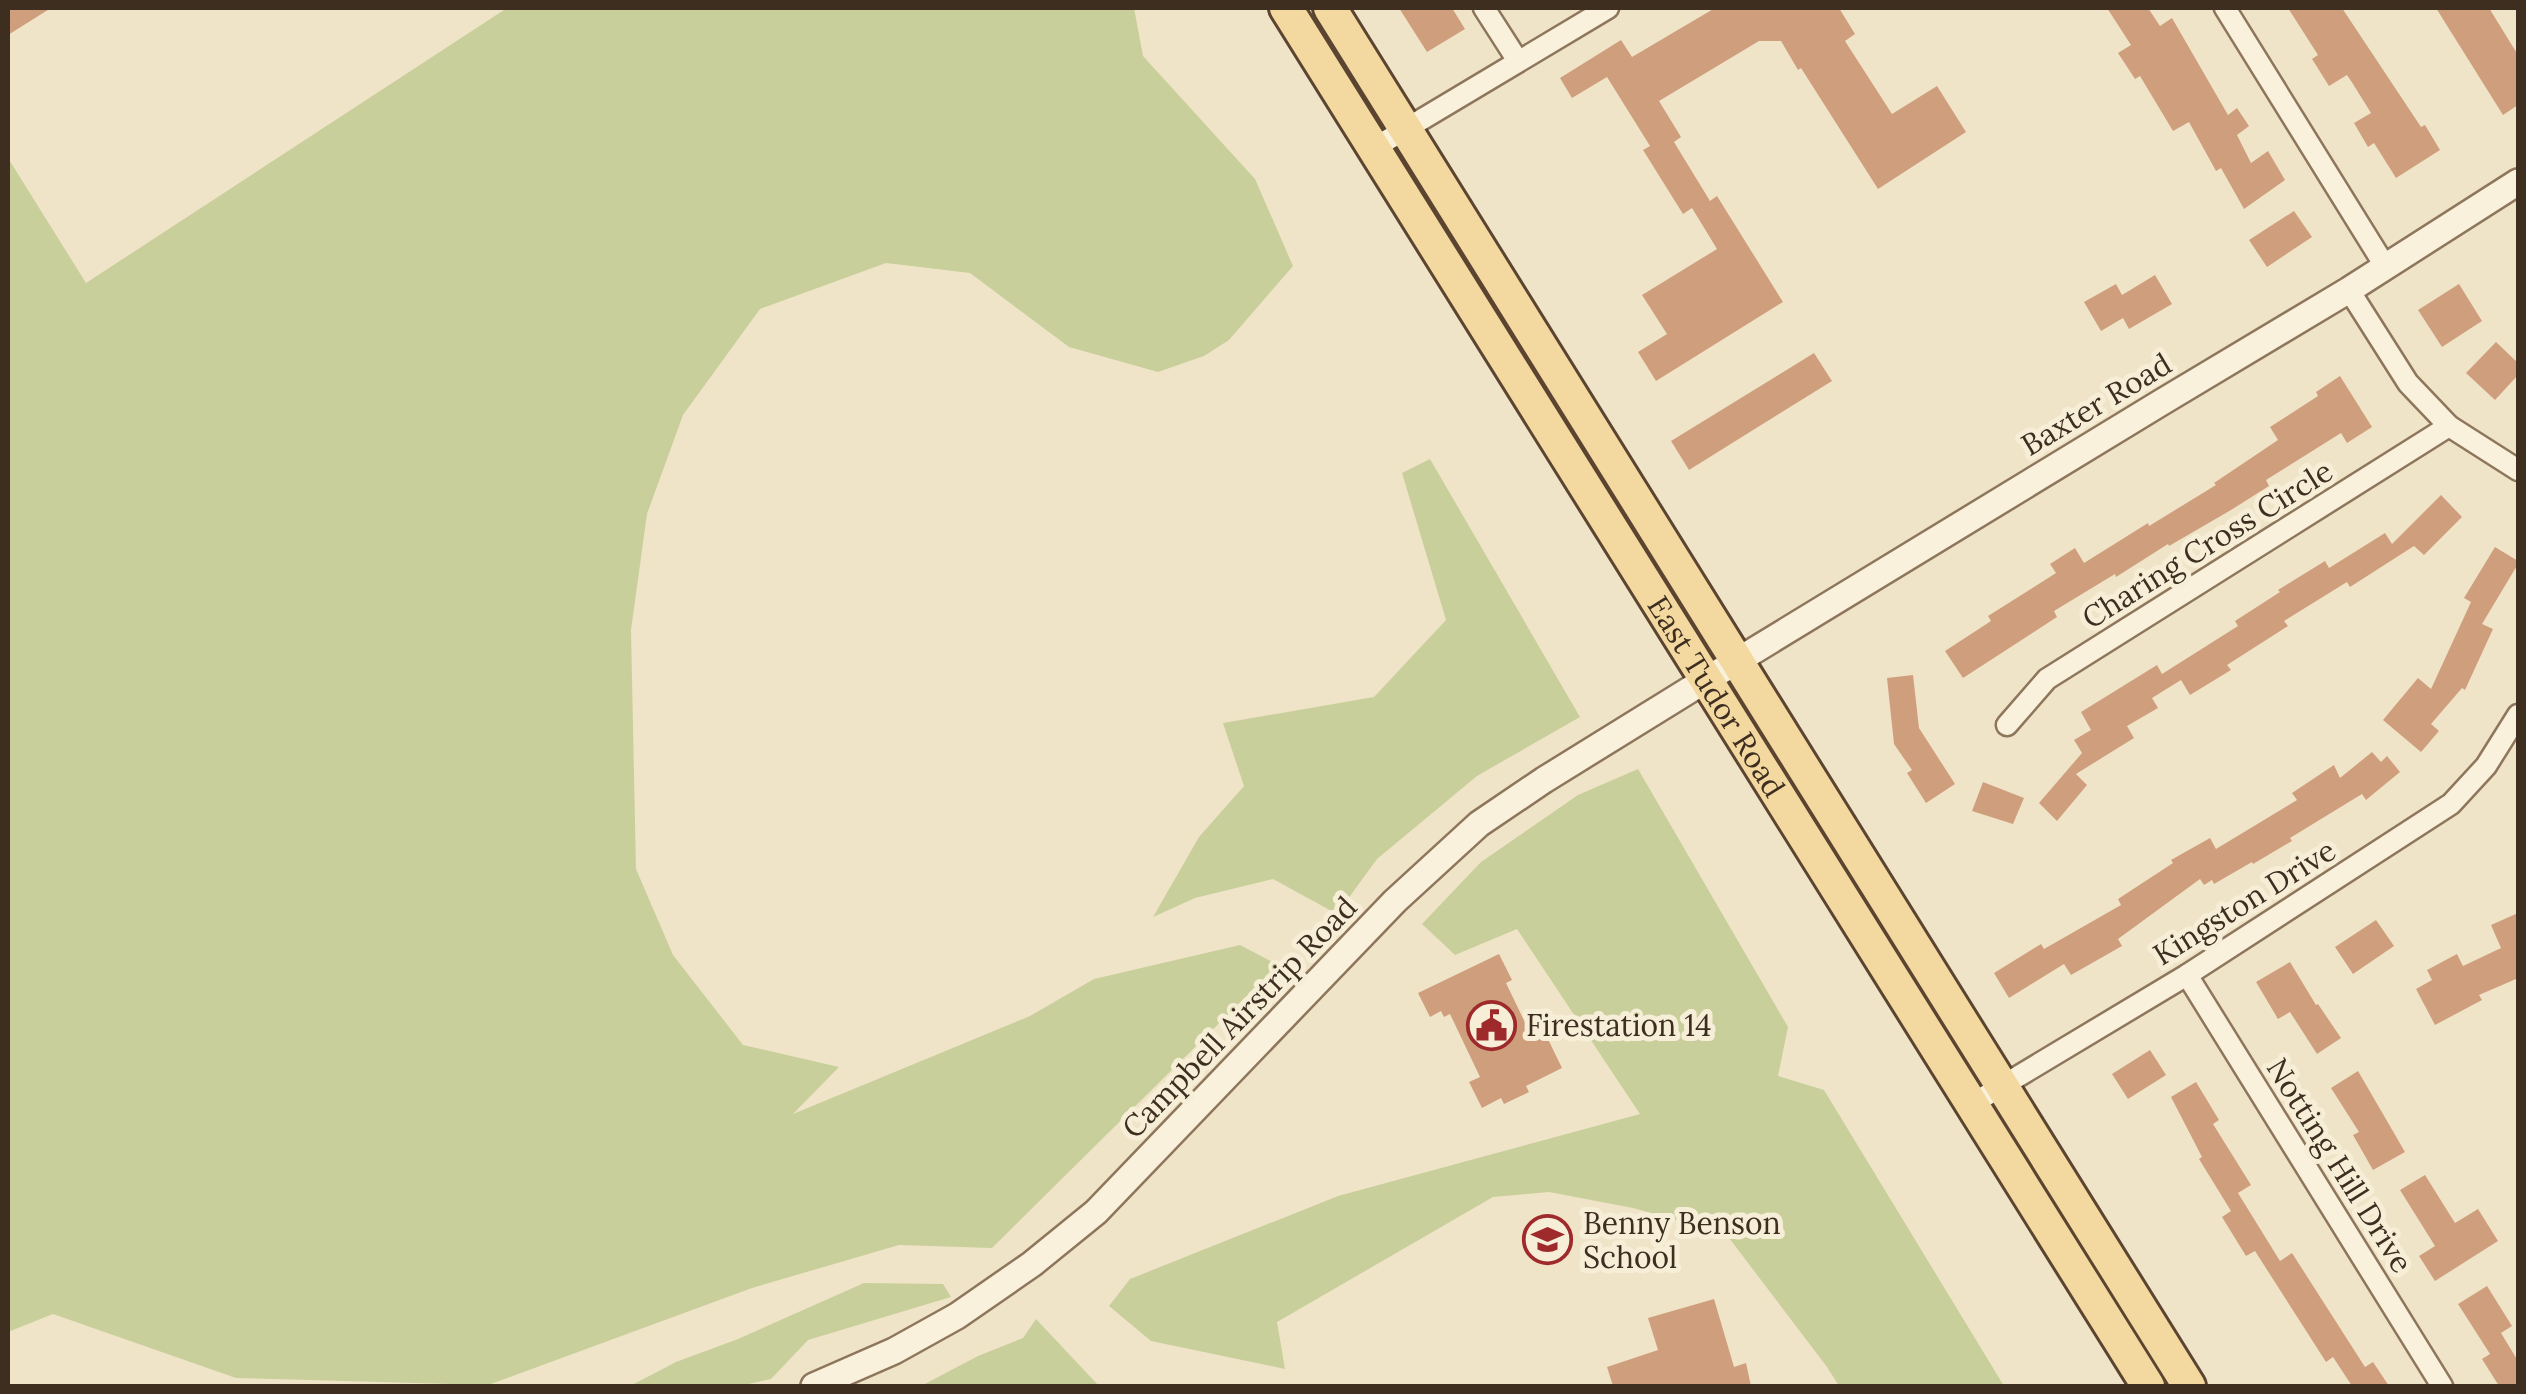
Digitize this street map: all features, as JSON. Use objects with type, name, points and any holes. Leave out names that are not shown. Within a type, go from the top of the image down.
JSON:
[{"type":"main road","name":"East Tudor Road","points":[[1286,8],[2148,1386]]},
{"type":"main road","name":"East Tudor Road","points":[[1330,8],[2190,1386]]},
{"type":"street","points":[[1484,8],[1518,61]]},
{"type":"street","points":[[1374,148],[1608,8]]},
{"type":"street","points":[[2225,8],[2386,266]]},
{"type":"street","name":"Baxter Road","points":[[1706,680],[2350,290],[2518,182]]},
{"type":"street","points":[[2350,290],[2408,384],[2449,426],[2518,470]]},
{"type":"street","name":"Charing Cross Circle","points":[[2007,725],[2047,679],[2449,426]]},
{"type":"street","name":"Campbell Airstrip Road","points":[[814,1386],[926,1334],[1032,1264],[1096,1212],[1394,901],[1446,852],[1479,824],[1544,780],[1706,680]]},
{"type":"street","name":"Kingston Drive","points":[[1972,1104],[2186,975],[2450,804],[2486,766],[2518,716]]},
{"type":"street","name":"Notting Hill Drive","points":[[2186,975],[2442,1386]]},
{"type":"green space","points":[[507,8],[1134,8],[1143,56],[1255,179],[1293,266],[1229,340],[1204,356],[1158,372],[1069,347],[970,273],[886,263],[760,309],[683,415],[647,514],[631,630],[636,869],[673,955],[743,1045],[839,1067],[793,1114],[1030,1016],[1094,979],[1240,945],[1278,965],[992,1248],[899,1245],[752,1288],[488,1385],[236,1378],[53,1314],[8,1332],[8,158],[86,283]]},
{"type":"green space","points":[[1430,459],[1580,717],[1477,776],[1377,859],[1337,914],[1273,879],[1195,898],[1153,917],[1199,837],[1244,786],[1223,723],[1374,697],[1446,620],[1402,473]]},
{"type":"green space","points":[[1638,769],[1788,1027],[1778,1076],[1824,1090],[2004,1386],[1839,1386],[1726,1234],[1633,1208],[1549,1192],[1493,1197],[1277,1322],[1285,1369],[1151,1341],[1109,1306],[1130,1279],[1338,1196],[1640,1114],[1517,929],[1455,955],[1422,924],[1481,862],[1578,795]]},
{"type":"green space","points":[[864,1283],[943,1284],[951,1297],[808,1340],[771,1379],[740,1386],[630,1386],[676,1362]]},
{"type":"green space","points":[[1036,1319],[1099,1386],[921,1386],[1023,1338]]},
{"type":"building","points":[[8,8],[51,8],[8,35]]},
{"type":"building","points":[[1399,8],[1452,8],[1465,29],[1427,52]]},
{"type":"building","points":[[1715,8],[1839,8],[1855,34],[1845,41],[1892,114],[1937,86],[1966,132],[1878,189],[1781,41],[1759,41],[1659,101],[1681,137],[1674,142],[1710,201],[1717,196],[1783,302],[1656,381],[1638,352],[1667,334],[1642,295],[1717,249],[1692,208],[1683,214],[1643,150],[1650,146],[1607,77],[1572,98],[1560,78],[1621,40],[1632,57]]},
{"type":"building","points":[[2107,8],[2148,8],[2160,26],[2172,18],[2228,115],[2237,108],[2249,126],[2237,135],[2251,163],[2268,151],[2285,180],[2244,209],[2221,168],[2216,171],[2189,122],[2173,131],[2140,76],[2135,79],[2118,53],[2131,45]]},
{"type":"building","points":[[2288,8],[2342,8],[2440,150],[2396,178],[2374,143],[2368,147],[2354,123],[2371,113],[2353,84],[2347,75],[2329,86],[2312,59],[2318,55]]},
{"type":"building","points":[[2436,8],[2489,8],[2518,55],[2518,105],[2503,115]]},
{"type":"building","points":[[2294,211],[2312,237],[2267,267],[2249,240]]},
{"type":"building","points":[[2155,275],[2172,304],[2129,329],[2123,318],[2101,331],[2084,302],[2116,284],[2122,295]]},
{"type":"building","points":[[2459,284],[2482,321],[2442,347],[2418,310]]},
{"type":"building","points":[[2496,342],[2518,363],[2518,375],[2495,400],[2466,373]]},
{"type":"building","points":[[1814,353],[1832,381],[1689,470],[1671,441]]},
{"type":"building","points":[[2340,376],[2372,427],[2347,443],[2341,433],[2266,480],[2269,486],[2231,510],[2054,611],[2057,617],[1963,678],[1945,651],[1991,621],[1988,616],[2056,573],[2050,564],[2075,548],[2084,563],[2216,485],[2278,440],[2270,427],[2318,396],[2316,392]]},
{"type":"building","points":[[2441,495],[2462,517],[2424,555],[2414,546],[2350,587],[2347,582],[2284,621],[2288,626],[2227,665],[2231,670],[2190,695],[2181,680],[2152,698],[2158,708],[2127,726],[2134,738],[2076,774],[2087,785],[2057,821],[2039,803],[2082,753],[2074,740],[2091,730],[2081,712],[2157,665],[2162,674],[2238,626],[2235,621],[2325,561],[2329,568],[2385,533],[2392,544]]},
{"type":"building","points":[[2495,547],[2518,564],[2482,624],[2493,629],[2465,690],[2462,688],[2431,724],[2439,731],[2421,752],[2383,720],[2418,678],[2431,689],[2471,602],[2464,598]]},
{"type":"building","points":[[1913,675],[1919,728],[1955,784],[1926,803],[1907,773],[1912,770],[1894,744],[1887,678]]},
{"type":"building","points":[[2372,752],[2381,762],[2387,756],[2400,772],[2366,800],[2362,794],[2290,838],[2292,841],[2214,884],[2212,880],[2204,885],[2200,879],[2118,939],[2122,946],[2071,975],[2064,964],[2009,998],[1994,973],[2041,944],[2044,949],[2121,905],[2118,899],[2173,863],[2171,860],[2210,838],[2216,849],[2297,800],[2292,793],[2334,765],[2340,778]]},
{"type":"building","points":[[1983,782],[2024,798],[2013,824],[1972,811]]},
{"type":"building","points":[[2518,913],[2518,986],[2516,979],[2479,995],[2482,1000],[2435,1025],[2416,989],[2432,980],[2427,970],[2457,954],[2463,966],[2501,948],[2491,925]]},
{"type":"building","points":[[2376,920],[2394,946],[2353,974],[2335,947]]},
{"type":"building","name":"Firestation 14","points":[[1499,954],[1512,980],[1506,983],[1533,1039],[1545,1033],[1562,1068],[1526,1086],[1529,1092],[1504,1104],[1501,1098],[1482,1108],[1469,1082],[1480,1077],[1450,1014],[1444,1017],[1441,1011],[1430,1017],[1418,993]]},
{"type":"building","points":[[2290,962],[2341,1038],[2317,1054],[2290,1012],[2278,1019],[2256,982]]},
{"type":"building","points":[[2150,1050],[2166,1075],[2128,1099],[2112,1074]]},
{"type":"building","points":[[2358,1071],[2405,1152],[2373,1170],[2353,1135],[2359,1132],[2331,1088]]},
{"type":"building","points":[[2196,1082],[2219,1120],[2213,1124],[2251,1185],[2238,1193],[2280,1261],[2292,1253],[2365,1367],[2373,1362],[2389,1386],[2352,1386],[2333,1357],[2326,1362],[2255,1251],[2246,1256],[2222,1217],[2231,1211],[2199,1159],[2202,1157],[2171,1097]]},
{"type":"building","points":[[2425,1175],[2455,1223],[2478,1209],[2498,1241],[2435,1281],[2419,1256],[2435,1246],[2400,1190]]},
{"type":"building","points":[[2487,1286],[2512,1326],[2501,1333],[2518,1361],[2518,1386],[2499,1386],[2482,1359],[2490,1354],[2458,1304]]},
{"type":"building","points":[[1714,1299],[1734,1367],[1746,1363],[1751,1386],[1613,1386],[1607,1367],[1658,1350],[1648,1318]]},
{"type":"place","name":"Firestation 14","points":[[1491,1025]]},
{"type":"place","name":"Benny Benson School","points":[[1548,1240]]}]
